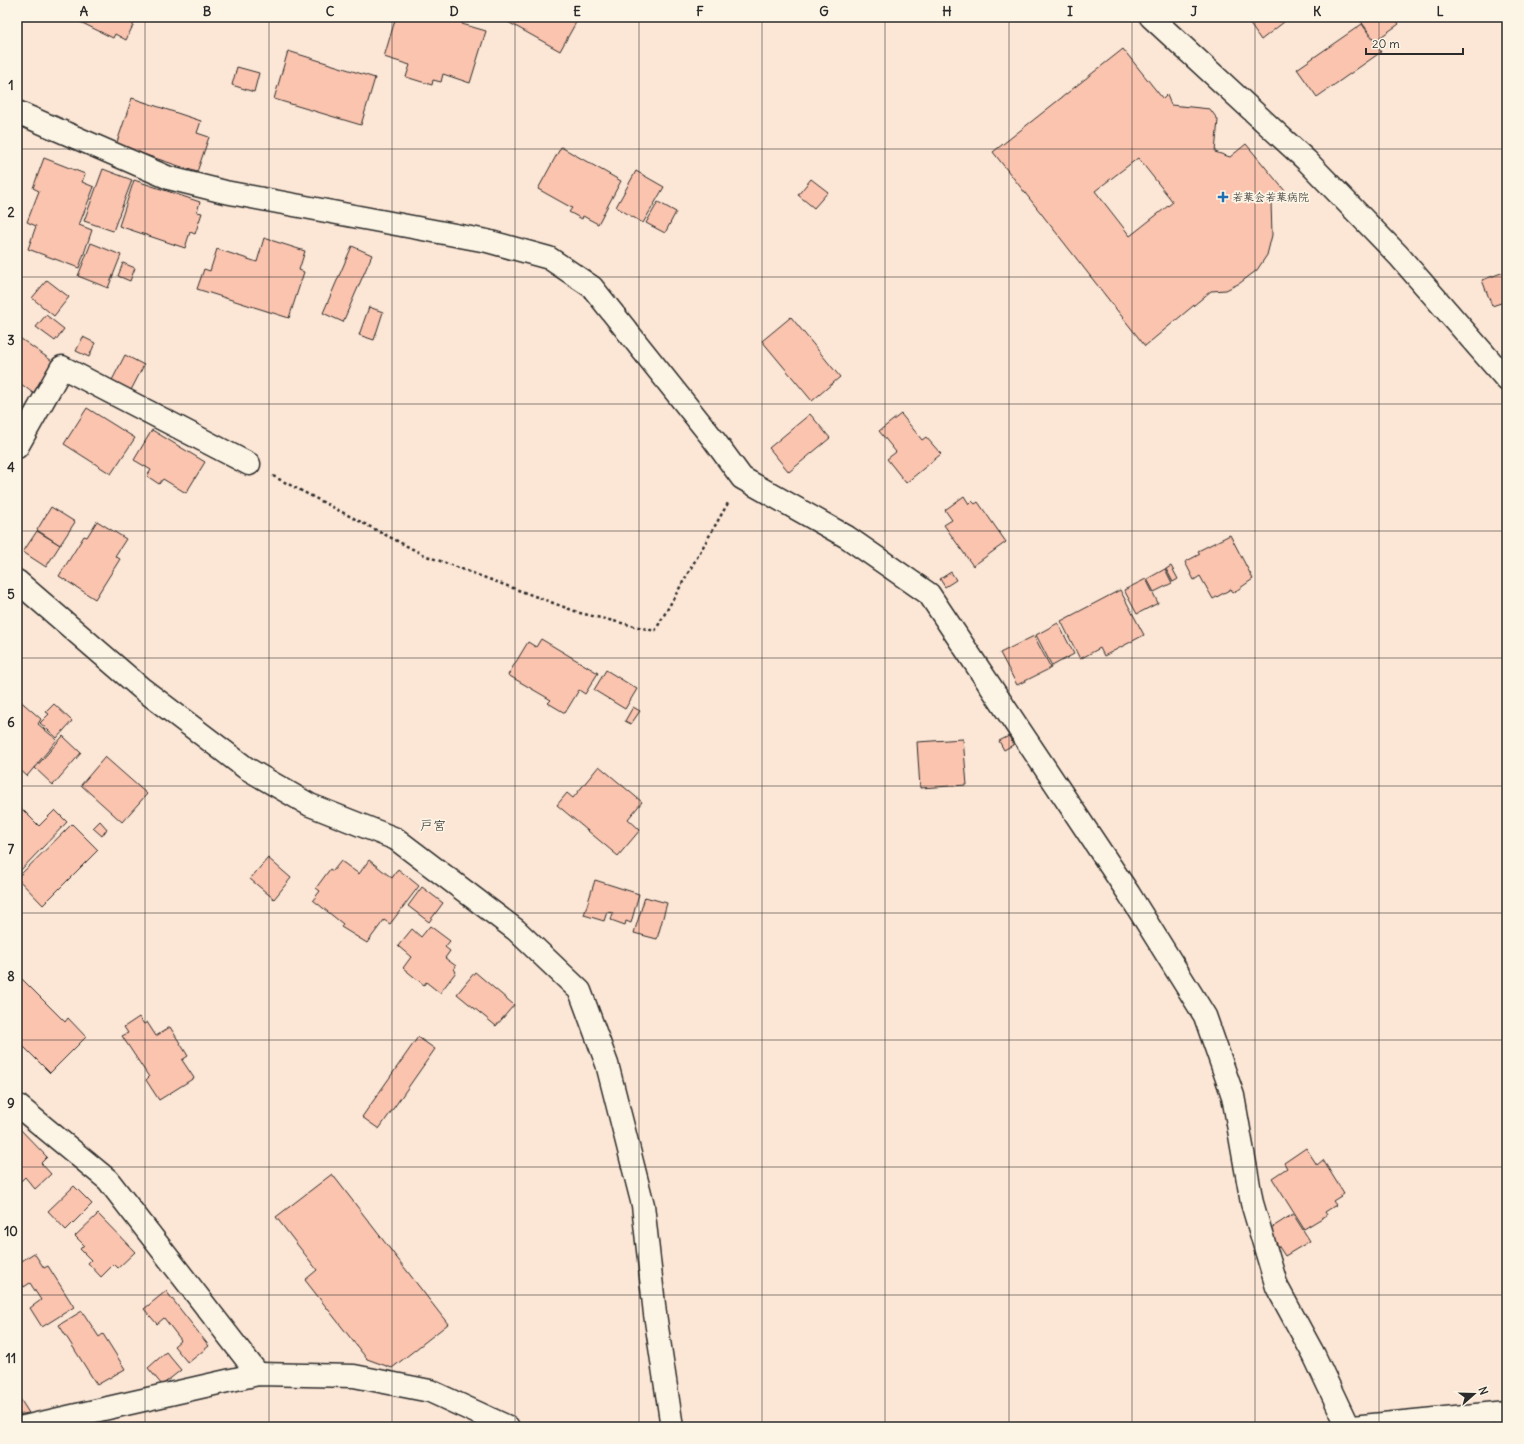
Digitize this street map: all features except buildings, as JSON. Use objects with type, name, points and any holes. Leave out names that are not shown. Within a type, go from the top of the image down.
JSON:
[{"type":"street","points":[[1151,17],[1311,166],[1399,256],[1507,380]]},
{"type":"street","points":[[17,112],[169,178],[225,192],[487,241],[549,258],[592,287],[710,434],[742,478],[847,537],[929,594],[1129,894],[1205,1016],[1233,1096],[1252,1203],[1277,1287],[1314,1355],[1348,1427]]},
{"type":"street","points":[[17,447],[62,367],[249,464]]},
{"type":"street","points":[[17,581],[141,688],[246,768],[310,804],[396,839],[516,930],[580,991],[607,1064],[643,1205],[655,1314],[672,1427]]},
{"type":"street","points":[[17,1105],[108,1180],[258,1374]]},
{"type":"street","points":[[24,1427],[258,1374],[354,1376],[430,1391],[508,1427]]},
{"type":"street","points":[[1352,1427],[1507,1412]]},
{"type":"path","points":[[249,464],[424,555],[580,613],[655,631],[742,478]]},
{"type":"place","name":"若葉会若葉病院","points":[[1223,197]]},
{"type":"district","name":"戸宮","points":[[433,825]]}]
